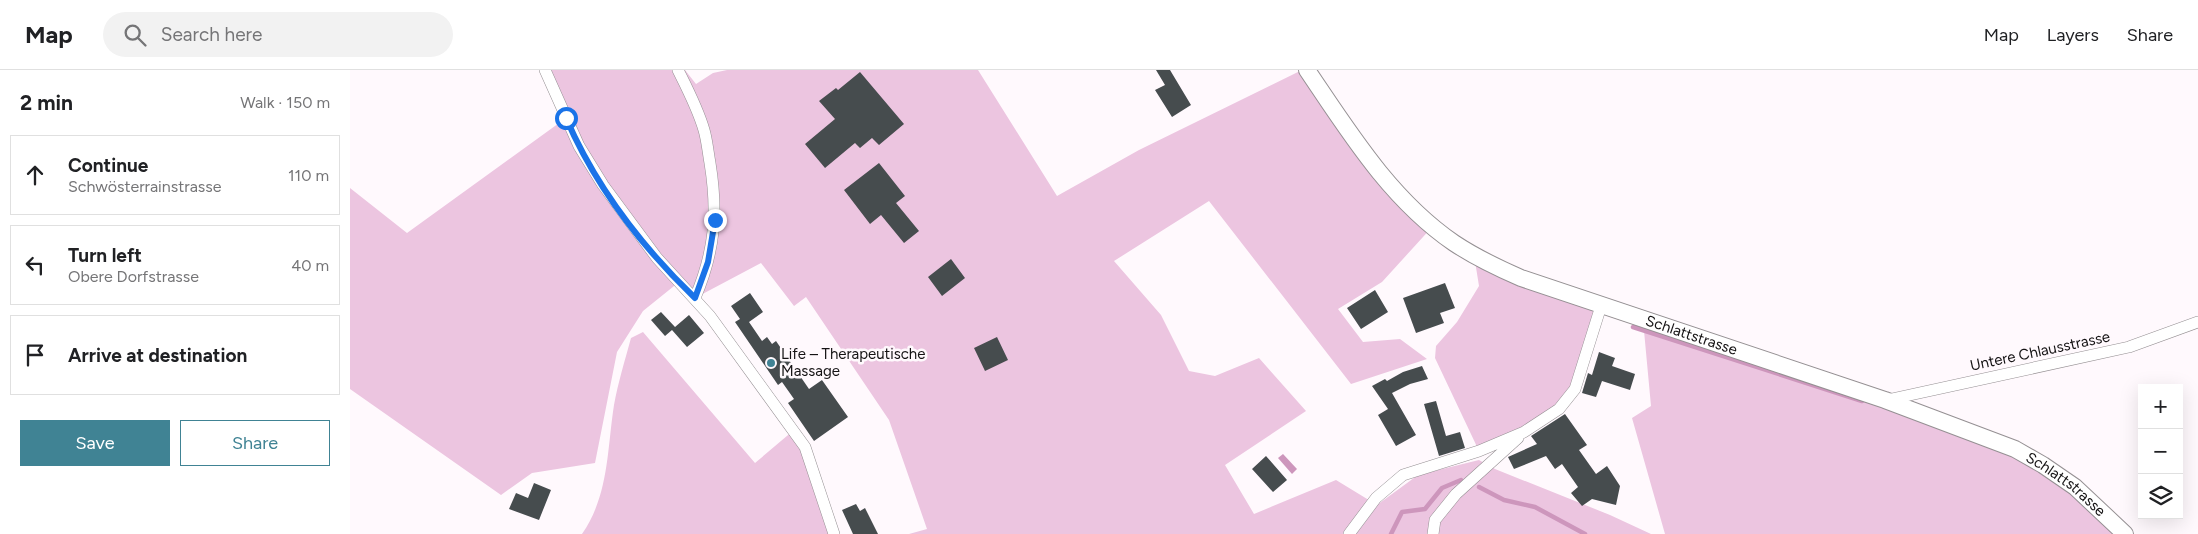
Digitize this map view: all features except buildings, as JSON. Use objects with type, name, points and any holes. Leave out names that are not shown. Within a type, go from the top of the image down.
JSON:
[{"type":"street","points":[[545,70],[579,146],[618,208],[657,258],[695,298],[805,447],[834,534]]},
{"type":"street","points":[[678,70],[696,106],[705,132],[712,179],[715,220],[712,248],[695,298]]},
{"type":"street","name":"Schlattstrasse","points":[[1307,70],[1366,156],[1409,205],[1453,242],[1496,267],[1521,278],[1601,306],[1885,400],[2015,449],[2075,488],[2125,534]]},
{"type":"street","points":[[1433,534],[1435,520],[1456,494],[1524,432],[1559,409],[1575,388],[1601,306]]},
{"type":"street","name":"Untere Chlausstrasse","points":[[1885,400],[2129,347],[2198,322]]},
{"type":"street","points":[[1349,534],[1376,498],[1403,474],[1479,451],[1524,432]]},
{"type":"shaded area","points":[[545,70],[685,70],[696,84],[713,73],[727,70],[978,70],[1057,196],[1139,150],[1302,70],[1433,226],[1382,282],[1338,309],[1363,342],[1400,339],[1427,359],[1351,384],[1209,201],[1114,261],[1161,315],[1189,371],[1215,376],[1259,358],[1306,411],[1225,465],[1254,514],[1336,480],[1377,505],[1418,475],[1479,460],[1495,469],[1610,515],[1651,534],[909,534],[927,529],[889,420],[806,297],[794,306],[761,263],[695,298],[679,282],[643,311],[617,352],[595,463],[532,473],[501,495],[350,389],[350,188],[407,233],[566,118]]},
{"type":"shaded area","points":[[1474,255],[1601,306],[1575,389],[1559,409],[1479,451],[1435,358],[1436,346],[1457,322],[1479,286]]},
{"type":"shaded area","points":[[1643,320],[2015,449],[2128,534],[1665,534],[1632,418],[1651,406]]},
{"type":"shaded area","points":[[643,332],[755,463],[794,430],[834,534],[582,534],[597,504],[606,472],[614,405],[631,338]]},
{"type":"shaded area","points":[[1283,454],[1297,469],[1292,474],[1278,458]]},
{"type":"waterway","points":[[1633,327],[1862,401]]},
{"type":"waterway","points":[[1391,534],[1402,512],[1425,509],[1442,488],[1461,480]]},
{"type":"waterway","points":[[1479,487],[1504,500],[1535,507],[1585,534]]},
{"type":"place","name":"Life – Therapeutische Massage","points":[[771,363]]},
{"type":"route","points":[[566,118],[586,160],[618,208],[657,258],[695,298],[712,248],[715,220]]}]
